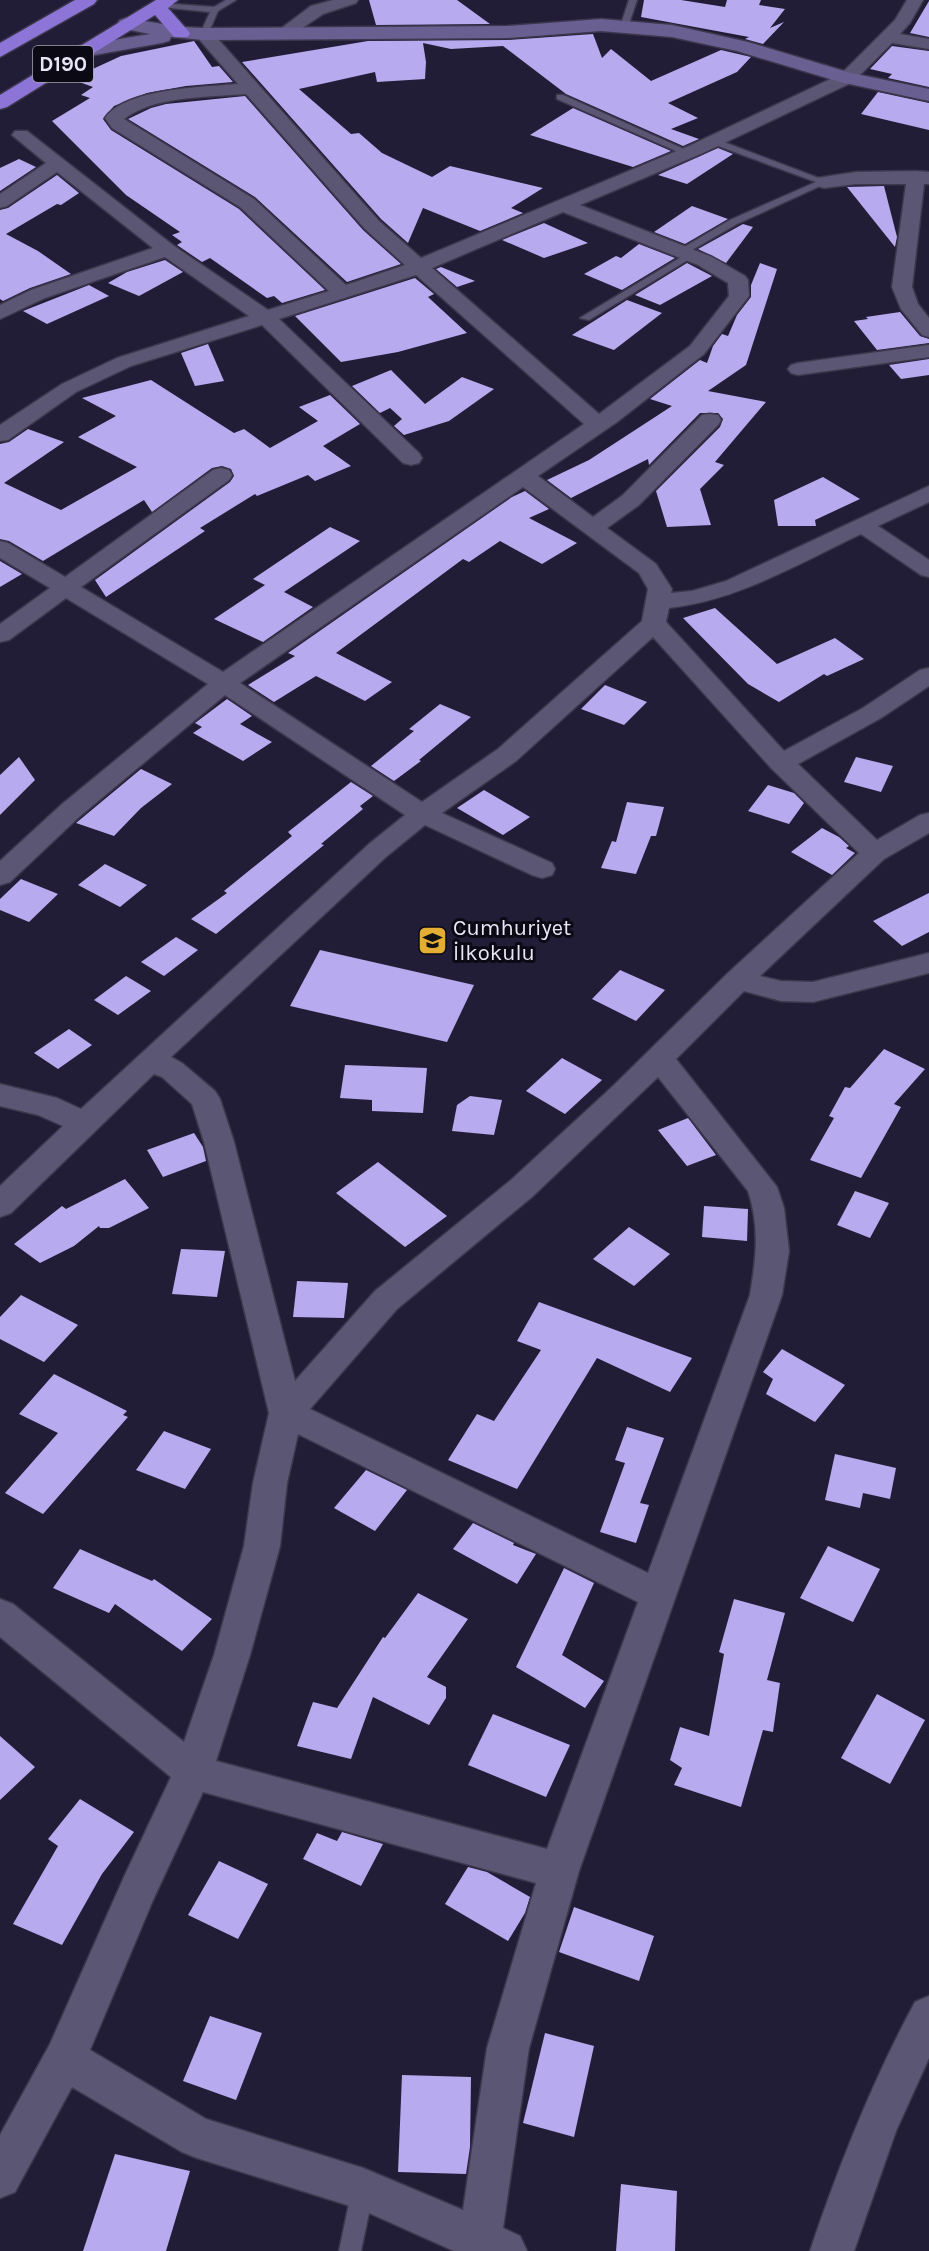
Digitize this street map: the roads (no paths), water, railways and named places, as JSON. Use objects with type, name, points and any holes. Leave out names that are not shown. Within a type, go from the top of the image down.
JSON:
[{"type":"highway","name":"D190","points":[[4,98],[162,4]]},
{"type":"highway","points":[[162,4],[181,33]]},
{"type":"highway","name":"D190","points":[[0,51],[69,10],[94,11]]},
{"type":"highway","points":[[94,11],[126,24]]},
{"type":"street","points":[[283,33],[317,10],[350,0]]},
{"type":"street","points":[[0,435],[69,388],[124,362],[266,318],[417,267],[688,153],[847,78],[902,22],[915,0]]},
{"type":"street","points":[[126,24],[181,33],[204,34],[507,32],[601,26],[672,31],[741,46],[847,78],[929,95]]},
{"type":"street","points":[[83,51],[181,33]]},
{"type":"street","points":[[204,34],[372,225],[598,425]]},
{"type":"street","points":[[887,37],[929,44]]},
{"type":"street","points":[[250,88],[145,101],[120,111],[114,118],[118,124],[247,203],[343,293]]},
{"type":"street","points":[[21,135],[167,250],[266,318],[411,458]]},
{"type":"street","points":[[0,202],[57,164]]},
{"type":"street","points":[[824,182],[856,177],[922,177],[902,287],[908,305],[929,331]]},
{"type":"street","points":[[0,876],[70,811],[224,683],[598,425],[697,350],[739,296],[738,280],[705,261],[562,205]]},
{"type":"street","points":[[0,312],[38,294],[167,250]]},
{"type":"street","points":[[798,369],[929,351]]},
{"type":"street","points":[[0,412],[24,419]]},
{"type":"street","points":[[592,528],[631,500],[710,420]]},
{"type":"street","points":[[0,635],[221,475]]},
{"type":"street","points":[[523,476],[648,569],[660,589],[656,612],[781,763],[875,853]]},
{"type":"street","points":[[0,1205],[150,1060],[378,850],[422,814],[507,755],[656,612],[734,586],[929,494]]},
{"type":"street","points":[[862,525],[929,570]]},
{"type":"street","points":[[0,548],[224,683],[422,814],[542,868]]},
{"type":"street","points":[[781,763],[872,712],[929,675]]},
{"type":"street","points":[[286,1413],[386,1300],[522,1188],[659,1059],[738,980],[875,853],[929,820]]},
{"type":"street","points":[[738,980],[782,991],[813,992],[929,963]]},
{"type":"street","points":[[64,2059],[197,2137],[363,2189],[493,2245],[508,2048],[559,1871],[766,1295],[773,1251],[769,1208],[762,1187],[659,1059]]},
{"type":"street","points":[[0,2177],[64,2059],[193,1772],[232,1655],[262,1546],[270,1483],[286,1413],[219,1142],[206,1099],[172,1070],[150,1060]]},
{"type":"street","points":[[0,1095],[46,1106],[84,1123]]},
{"type":"street","points":[[286,1413],[658,1595]]},
{"type":"street","points":[[0,1615],[193,1772],[559,1871]]},
{"type":"street","points":[[832,2251],[857,2178],[912,2048],[929,2016]]},
{"type":"lane","points":[[204,34],[215,10],[232,0]]},
{"type":"lane","points":[[624,27],[633,0]]},
{"type":"lane","points":[[162,4],[215,10]]},
{"type":"lane","points":[[560,97],[688,153]]},
{"type":"lane","points":[[713,141],[824,182]]},
{"type":"lane","points":[[585,318],[686,254],[712,231],[824,182]]},
{"type":"lane","points":[[350,2251],[363,2189]]},
{"type":"place","name":"Cumhuriyet İlkokulu","points":[[432,940]]}]
